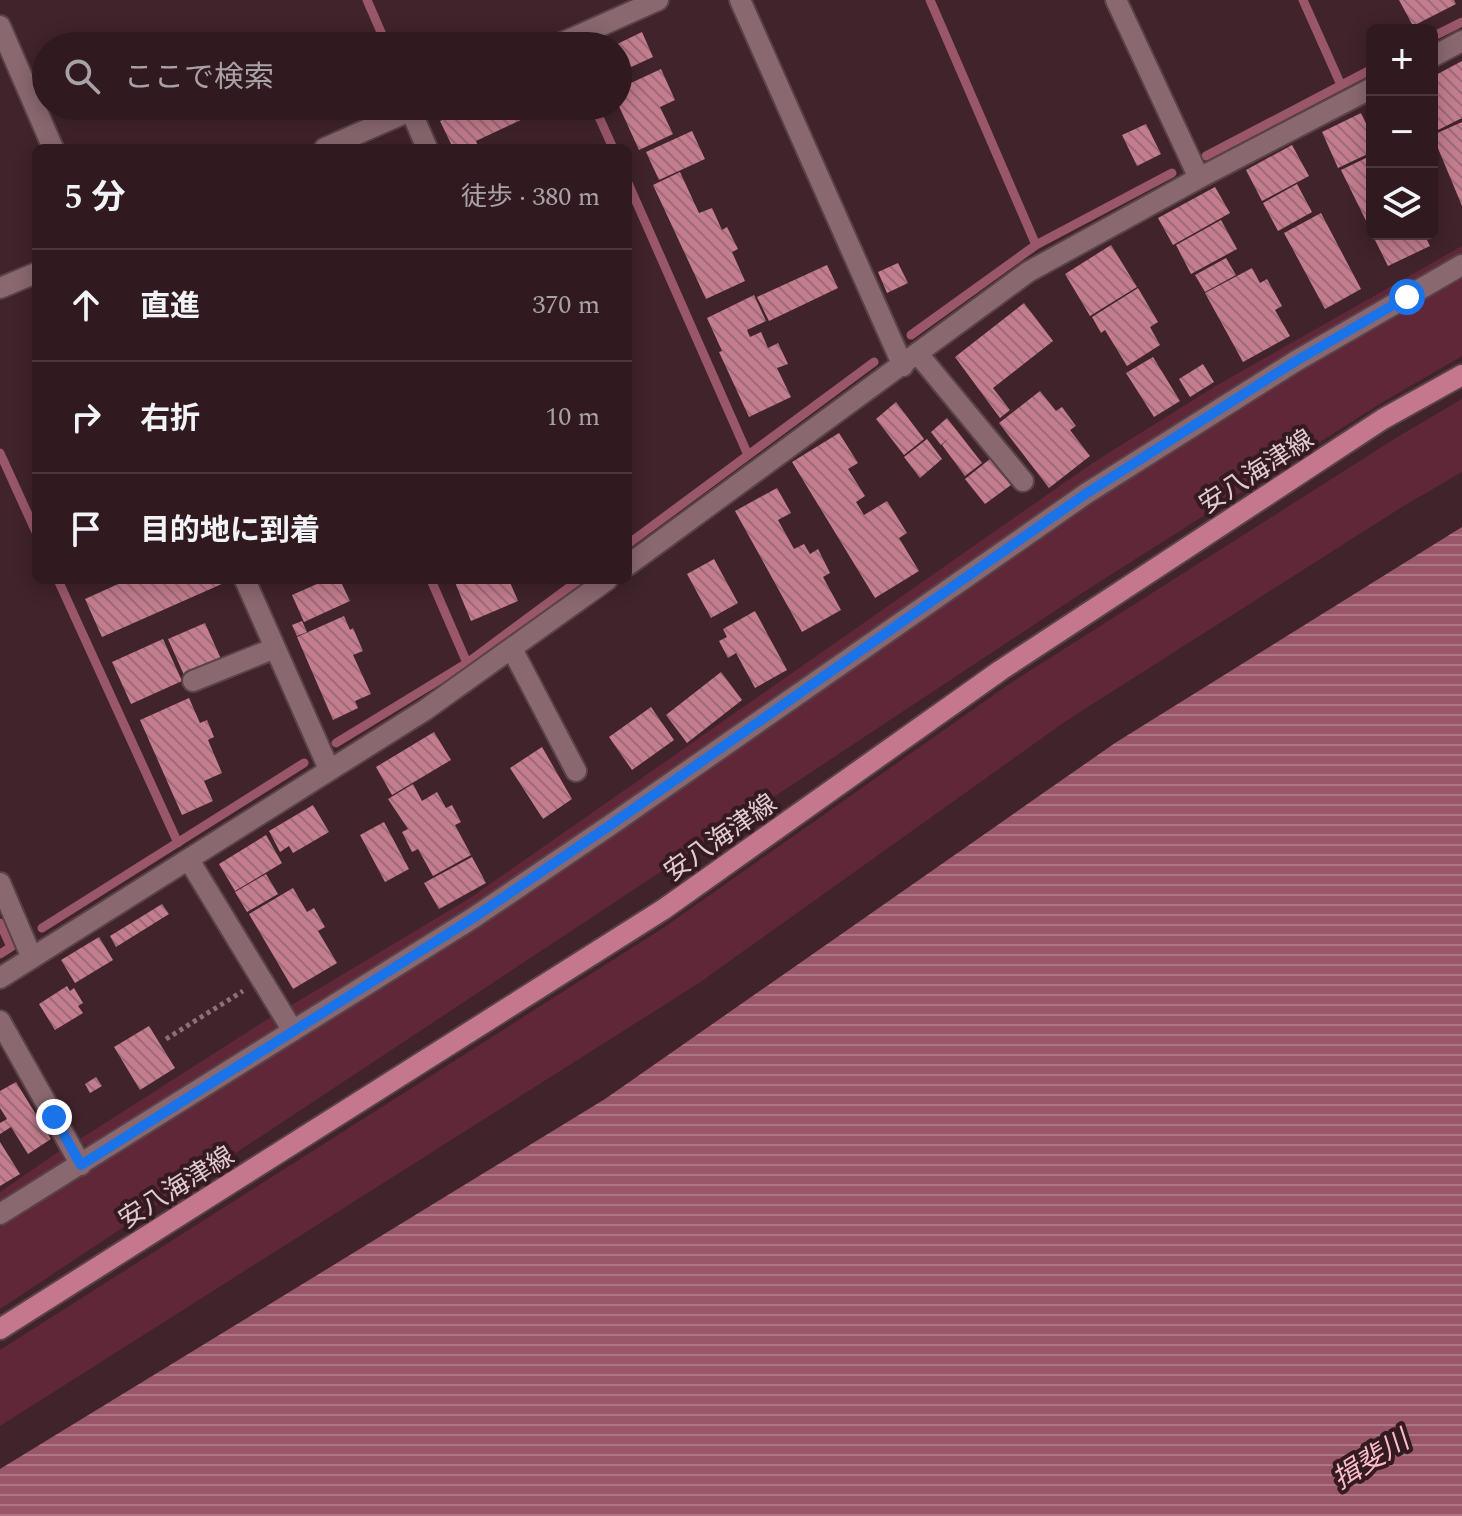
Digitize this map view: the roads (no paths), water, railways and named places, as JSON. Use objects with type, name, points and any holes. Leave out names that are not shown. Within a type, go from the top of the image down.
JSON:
[{"type":"main road","name":"安八海津線","points":[[0,1329],[664,909],[1001,670],[1383,419],[1462,375]]},
{"type":"street","points":[[586,32],[658,0]]},
{"type":"street","points":[[740,0],[910,360],[1023,481]]},
{"type":"street","points":[[1116,0],[1199,178]]},
{"type":"street","points":[[0,26],[32,100]]},
{"type":"street","points":[[1438,54],[1462,41]]},
{"type":"street","points":[[632,562],[1028,272],[1366,91]]},
{"type":"street","points":[[41,120],[51,144]]},
{"type":"street","points":[[334,144],[389,120]]},
{"type":"street","points":[[419,120],[426,144]]},
{"type":"street","points":[[0,1214],[473,918],[1087,493],[1296,361],[1462,265]]},
{"type":"street","points":[[0,288],[32,275]]},
{"type":"street","points":[[247,584],[329,769]]},
{"type":"street","points":[[0,978],[425,710],[601,584]]},
{"type":"street","points":[[193,681],[275,648]]},
{"type":"street","points":[[512,649],[576,771]]},
{"type":"street","points":[[189,860],[293,1031]]},
{"type":"street","points":[[0,883],[32,958]]},
{"type":"street","points":[[0,1021],[81,1165]]},
{"type":"water","name":"揖斐川","points":[[1462,527],[1462,1516],[0,1516],[0,1469],[605,1099],[1115,743]]},
{"type":"waterway","points":[[367,0],[381,32]]},
{"type":"waterway","points":[[930,0],[1036,245]]},
{"type":"waterway","points":[[1303,0],[1341,85]]},
{"type":"waterway","points":[[1438,34],[1462,22]]},
{"type":"waterway","points":[[1206,156],[1366,72]]},
{"type":"waterway","points":[[600,120],[611,144]]},
{"type":"waterway","points":[[911,335],[1036,245],[1172,173]]},
{"type":"waterway","points":[[632,192],[748,455]]},
{"type":"waterway","points":[[632,541],[874,362]]},
{"type":"waterway","points":[[0,453],[32,523]]},
{"type":"waterway","points":[[60,584],[178,843]]},
{"type":"waterway","points":[[433,584],[467,663]]},
{"type":"waterway","points":[[336,743],[467,663],[574,584]]},
{"type":"waterway","points":[[42,928],[304,763]]},
{"type":"waterway","points":[[0,923],[11,947],[0,954]]}]
